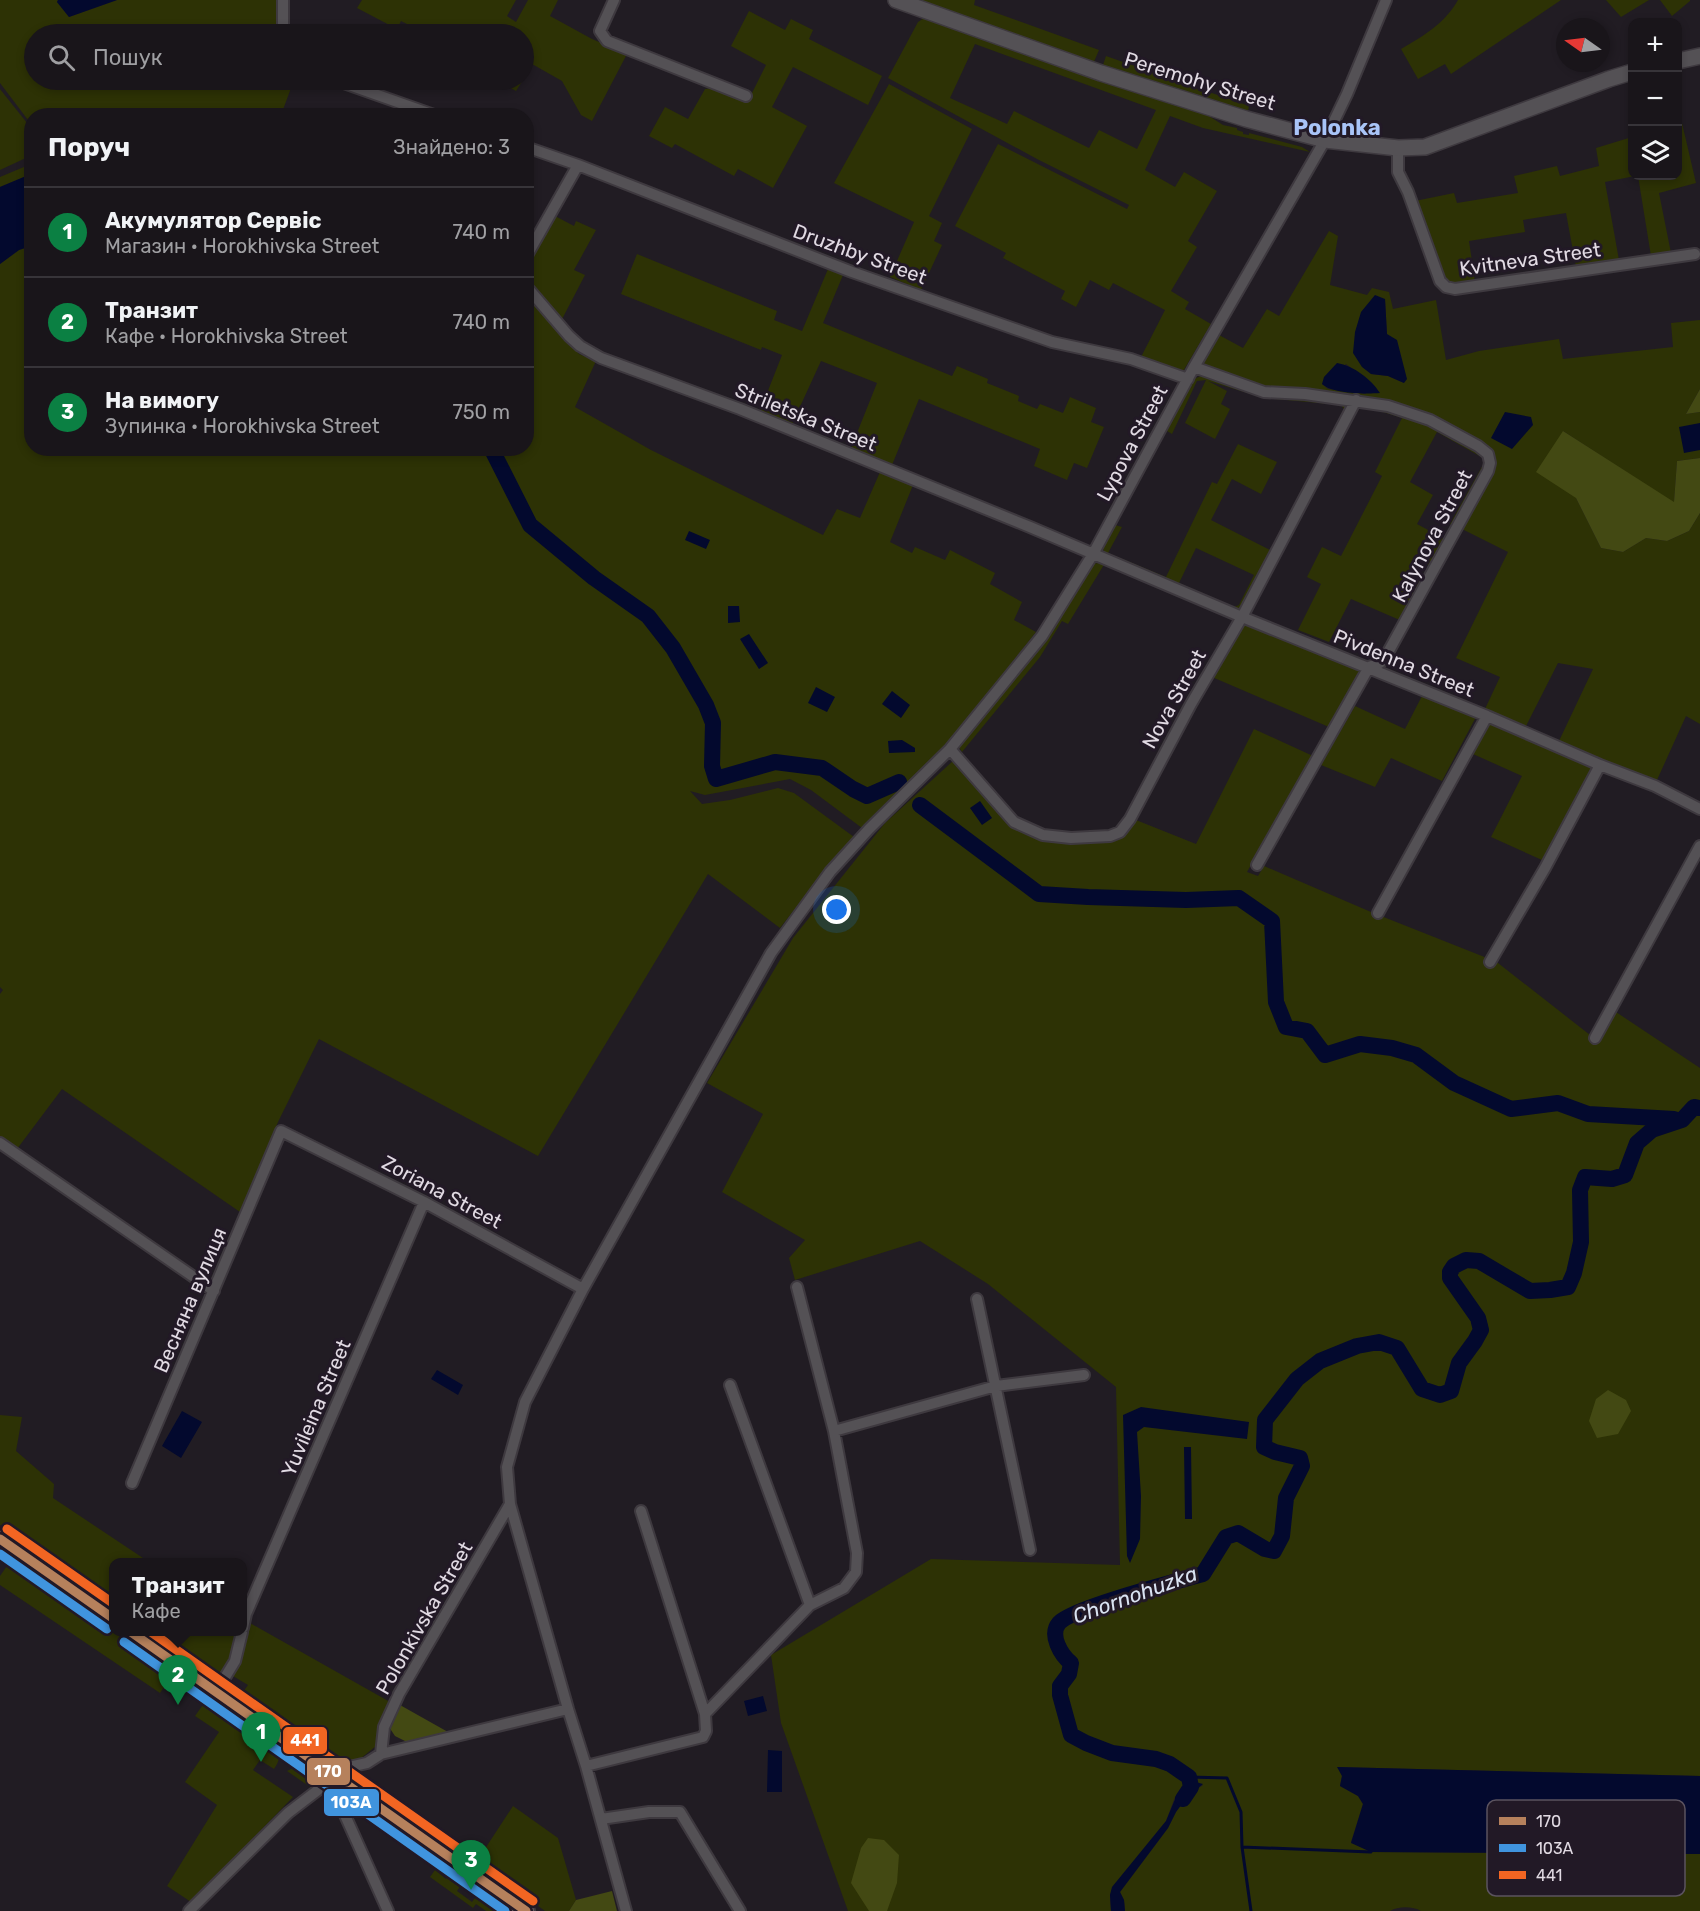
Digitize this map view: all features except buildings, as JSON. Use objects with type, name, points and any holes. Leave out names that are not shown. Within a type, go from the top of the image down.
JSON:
[{"type":"main road","name":"Peremohy Street","points":[[896,0],[1101,73],[1246,119],[1325,140],[1398,148],[1425,147],[1628,73]]},
{"type":"main road","points":[[1682,60],[1700,56]]},
{"type":"main road","points":[[0,1539],[109,1615]]},
{"type":"main road","points":[[137,1636],[526,1911]]},
{"type":"street","points":[[283,0],[283,24]]},
{"type":"street","points":[[614,0],[600,31],[607,41],[746,96]]},
{"type":"street","name":"Lypova Street","points":[[626,1911],[510,1504],[507,1467],[525,1402],[583,1289],[771,953],[830,872],[869,829],[950,749],[1042,636],[1093,554],[1194,367],[1325,140],[1386,0]]},
{"type":"street","points":[[363,90],[414,108]]},
{"type":"street","name":"Kvitneva Street","points":[[1398,148],[1398,172],[1408,192],[1440,281],[1446,287],[1455,289],[1695,254]]},
{"type":"street","name":"Druzhby Street","points":[[534,150],[875,280],[1052,342],[1131,359],[1188,379]]},
{"type":"street","points":[[534,243],[578,165]]},
{"type":"street","name":"Striletska Street","points":[[534,295],[569,336],[580,346],[601,358],[740,409],[1093,554]]},
{"type":"street","name":"Kalynova Street","points":[[1194,367],[1264,392],[1305,394],[1389,406],[1430,420],[1478,446],[1488,454],[1490,463],[1488,471],[1406,624],[1380,663],[1369,667],[1257,865]]},
{"type":"street","name":"Nova Street","points":[[950,749],[1014,822],[1043,835],[1110,836],[1120,832],[1130,819],[1191,704],[1242,617],[1356,400]]},
{"type":"street","name":"Pivdenna Street","points":[[1093,554],[1655,786],[1700,809]]},
{"type":"street","points":[[1378,913],[1486,716]]},
{"type":"street","points":[[1491,962],[1600,765]]},
{"type":"street","points":[[1595,1038],[1700,846]]},
{"type":"street","name":"Zoriana Street","points":[[282,1131],[424,1202],[583,1289]]},
{"type":"street","name":"Весняна вулиця","points":[[132,1483],[282,1131]]},
{"type":"street","points":[[0,1143],[214,1291]]},
{"type":"street","name":"Yuvileina Street","points":[[247,1612],[424,1202]]},
{"type":"street","points":[[705,1714],[810,1605],[844,1588],[856,1572],[857,1553],[834,1431],[797,1287]]},
{"type":"street","points":[[978,1299],[1030,1550]]},
{"type":"street","points":[[834,1431],[996,1386],[1084,1375]]},
{"type":"street","points":[[730,1384],[810,1605]]},
{"type":"street","name":"Polonkivska Street","points":[[381,1754],[384,1727],[399,1694],[510,1504]]},
{"type":"street","points":[[586,1766],[703,1737],[706,1731],[705,1714],[641,1511]]},
{"type":"street","name":"Yuvileina Street","points":[[216,1692],[235,1661],[241,1636]]},
{"type":"street","points":[[189,1911],[288,1813],[340,1769],[367,1763],[381,1754],[568,1709]]},
{"type":"street","points":[[352,1787],[340,1804],[388,1911]]},
{"type":"street","points":[[601,1819],[649,1812],[680,1812],[740,1911]]},
{"type":"green space","points":[[0,0],[58,0],[57,2],[69,17],[117,0],[280,0],[280,24],[24,24],[24,90],[290,90],[284,108],[24,108],[24,115],[0,83]]},
{"type":"green space","points":[[362,0],[516,0],[507,16],[516,22],[528,0],[558,0],[550,16],[592,39],[627,54],[592,121],[581,115],[562,81],[534,65],[534,24],[407,24],[401,21],[400,24],[387,24],[357,8]]},
{"type":"green space","points":[[916,0],[975,0],[974,5],[1099,50],[1093,64]]},
{"type":"green space","points":[[1458,0],[1561,0],[1451,74],[1445,64],[1418,79],[1401,49],[1426,34],[1447,16]]},
{"type":"green space","points":[[1606,0],[1649,0],[1621,17]]},
{"type":"green space","points":[[1660,0],[1690,0],[1690,1],[1672,16]]},
{"type":"green space","points":[[749,11],[785,30],[791,19],[813,30],[809,39],[882,76],[868,105],[793,67],[772,107],[807,126],[773,188],[738,169],[734,176],[675,144],[672,148],[649,136],[665,107],[688,119],[705,89],[712,88],[748,101],[766,65],[731,46]]},
{"type":"green space","points":[[924,18],[1204,113],[1223,125],[1237,128],[1243,134],[1249,135],[1249,133],[1302,147],[1310,152],[1203,128],[1170,116],[1145,170],[1175,187],[1184,172],[1217,191],[1188,241],[1197,247],[1171,291],[1189,302],[1185,309],[1211,324],[1182,373],[1140,359],[1165,310],[1113,283],[1109,290],[1090,280],[1076,307],[1061,299],[1065,291],[1003,258],[1006,253],[955,226],[998,144],[1127,209],[1129,205],[1037,159],[888,78],[918,22]],"holes":[[[975,44],[1156,110],[1137,149],[1099,130],[1089,148],[1014,111],[1007,124],[950,98]]]},
{"type":"green space","points":[[1106,56],[1249,106],[1248,111],[1102,68]]},
{"type":"green space","points":[[889,84],[972,129],[929,216],[942,223],[934,241],[942,245],[921,290],[890,277],[914,222],[834,183]]},
{"type":"green space","points":[[0,89],[24,119],[24,159],[0,170]]},
{"type":"green space","points":[[1682,123],[1696,183],[1659,193],[1671,253],[1651,256],[1639,180],[1682,180]]},
{"type":"green space","points":[[1628,138],[1628,177],[1605,182],[1619,260],[1576,267],[1566,213],[1523,220],[1525,232],[1469,241],[1475,282],[1454,284],[1443,279],[1415,201],[1454,193],[1457,203],[1518,193],[1514,176],[1557,166],[1560,176],[1599,166],[1596,148]]},
{"type":"green space","points":[[24,167],[24,177],[0,187],[0,177]]},
{"type":"green space","points":[[555,216],[574,226],[576,221],[596,230],[574,270],[585,275],[560,323],[534,291],[534,249]]},
{"type":"green space","points":[[1329,231],[1338,236],[1330,285],[1367,295],[1372,288],[1389,292],[1393,309],[1436,300],[1446,360],[1479,351],[1559,339],[1563,359],[1673,347],[1671,323],[1700,320],[1700,389],[1686,414],[1700,412],[1700,458],[1677,461],[1674,503],[1563,431],[1576,498],[1601,548],[1623,552],[1646,538],[1667,541],[1689,531],[1700,513],[1700,724],[1686,716],[1657,780],[1559,741],[1593,669],[1558,663],[1526,726],[1485,709],[1500,677],[1456,658],[1508,552],[1462,529],[1492,463],[1431,418],[1265,389],[1206,369],[1204,362],[1219,335],[1243,348],[1267,309],[1279,316]],"holes":[[[1385,299],[1387,334],[1404,383],[1388,376],[1371,374]],[[1346,364],[1354,370],[1366,394],[1328,389],[1322,384]]]},
{"type":"green space","points":[[24,248],[24,456],[534,456],[534,299],[579,354],[596,361],[575,407],[651,450],[823,535],[837,509],[860,518],[880,472],[913,485],[890,542],[912,553],[915,547],[945,560],[950,550],[995,573],[990,584],[1022,602],[1014,620],[1036,632],[947,744],[862,828],[811,790],[790,779],[705,795],[690,791],[702,804],[730,800],[778,788],[794,793],[854,837],[780,928],[708,874],[538,1156],[319,1039],[278,1122],[240,1212],[62,1089],[17,1149],[0,1137],[0,994],[3,990],[0,987],[0,264]]},
{"type":"green space","points":[[637,254],[777,311],[774,320],[802,331],[828,269],[843,275],[823,323],[952,376],[957,366],[988,379],[987,383],[1019,396],[1018,401],[1037,409],[1040,404],[1063,413],[1070,397],[1096,408],[1091,422],[1104,427],[1087,468],[1074,463],[1067,480],[1034,466],[1040,449],[919,399],[892,465],[851,448],[877,383],[821,361],[792,424],[760,411],[782,355],[762,347],[761,350],[621,294]]},
{"type":"green space","points":[[1203,375],[1342,402],[1346,407],[1346,413],[1325,448],[1344,409],[1341,405],[1264,398],[1208,381],[1227,391],[1221,404],[1230,409],[1215,439],[1185,423],[1206,380],[1197,381],[1172,434],[1167,431],[1190,385],[1194,379]]},
{"type":"green space","points":[[1700,389],[1700,412],[1686,414]]},
{"type":"green space","points":[[1362,403],[1429,423],[1485,456],[1487,463],[1454,526],[1450,524],[1484,463],[1483,458],[1437,432],[1410,482],[1433,495],[1417,524],[1443,538],[1429,565],[1415,559],[1408,573],[1422,581],[1402,621],[1351,599],[1329,642],[1298,630],[1321,584],[1307,577],[1322,547],[1341,556],[1382,476],[1375,472],[1402,418],[1361,405]]},
{"type":"green space","points":[[1563,431],[1674,502],[1677,461],[1700,458],[1700,513],[1689,531],[1667,541],[1646,538],[1623,552],[1601,548],[1576,498],[1536,472]]},
{"type":"green space","points":[[1238,444],[1277,462],[1261,494],[1232,479],[1211,520],[1272,551],[1239,611],[1105,555],[1103,548],[1115,525],[1122,527],[1108,553],[1166,577],[1212,482],[1217,484]],"holes":[[[1196,548],[1254,575],[1239,605],[1234,607],[1179,583]]]},
{"type":"green space","points":[[1105,563],[1068,624],[1062,621],[1040,657],[962,752],[958,746],[1091,564]]},
{"type":"green space","points":[[1245,623],[1362,669],[1329,727],[1212,677]]},
{"type":"green space","points":[[1423,694],[1476,717],[1442,781],[1391,758],[1375,787],[1321,765],[1355,706],[1405,729]]},
{"type":"green space","points":[[1490,723],[1593,767],[1542,860],[1491,837],[1522,776],[1473,754]]},
{"type":"green space","points":[[1254,729],[1313,756],[1247,872],[1258,876],[1264,866],[1498,963],[1599,1042],[1616,1012],[1700,1068],[1700,1776],[1338,1767],[1342,1776],[1340,1786],[1358,1796],[1363,1804],[1351,1842],[1371,1852],[1487,1853],[1487,1896],[1685,1896],[1685,1854],[1700,1854],[1700,1911],[1421,1911],[1406,1907],[1390,1911],[1125,1911],[1124,1900],[1120,1892],[1168,1828],[1187,1796],[1203,1785],[1188,1781],[1188,1786],[1175,1797],[1166,1821],[1113,1887],[1110,1895],[1111,1911],[848,1911],[781,1723],[771,1655],[931,1559],[1120,1565],[1116,1387],[988,1284],[920,1241],[795,1280],[789,1258],[805,1240],[722,1192],[763,1114],[707,1083],[793,938],[885,823],[954,760],[1010,826],[1041,840],[1072,844],[1111,841],[1125,836],[1136,820],[1196,844]]},
{"type":"green space","points":[[1608,1390],[1626,1400],[1631,1411],[1618,1434],[1597,1438],[1589,1421],[1596,1399]]},
{"type":"green space","points":[[0,1415],[22,1417],[16,1451],[54,1484],[53,1498],[143,1558],[109,1558],[109,1599],[0,1525]]},
{"type":"green space","points":[[11,1560],[109,1629],[109,1636],[119,1636],[173,1674],[160,1693],[0,1585],[0,1576]]},
{"type":"green space","points":[[250,1623],[390,1702],[379,1725],[376,1746],[360,1759],[337,1764],[240,1696],[248,1685],[233,1676],[241,1663]]},
{"type":"green space","points":[[163,1636],[235,1636],[231,1659],[221,1675]]},
{"type":"green space","points":[[207,1699],[274,1746],[279,1758],[274,1769],[260,1760],[253,1770],[293,1797],[191,1902],[167,1886],[217,1805],[185,1782],[219,1732],[195,1716]]},
{"type":"green space","points":[[400,1705],[448,1732],[409,1743],[395,1736],[389,1727]]},
{"type":"green space","points":[[295,1767],[303,1768],[308,1772],[311,1779],[310,1787],[287,1771]]},
{"type":"green space","points":[[513,1806],[558,1838],[576,1900],[569,1911],[545,1911],[477,1861]]},
{"type":"green space","points":[[868,1838],[884,1840],[899,1855],[897,1883],[887,1911],[869,1911],[851,1883],[861,1848]]},
{"type":"green space","points":[[435,1870],[446,1879],[450,1874],[463,1882],[457,1891],[472,1902],[478,1894],[503,1911],[486,1911],[476,1904],[473,1908],[430,1877]]},
{"type":"green space","points":[[612,1891],[617,1911],[569,1911],[576,1900]]},
{"type":"water","points":[[58,0],[117,0],[69,17],[57,2]]},
{"type":"water","points":[[24,177],[24,248],[0,264],[0,187]]},
{"type":"water","points":[[1375,295],[1385,299],[1387,334],[1397,340],[1407,379],[1404,383],[1388,376],[1371,374],[1362,367],[1353,353],[1355,332],[1361,312]]},
{"type":"water","points":[[1337,363],[1362,374],[1380,393],[1341,392],[1322,384],[1324,377]]},
{"type":"water","points":[[1505,412],[1531,417],[1533,425],[1512,449],[1491,438]]},
{"type":"water","points":[[1700,423],[1700,450],[1684,453],[1679,427]]},
{"type":"water","points":[[689,531],[710,540],[706,549],[685,540]]},
{"type":"water","points":[[728,606],[739,606],[740,622],[728,623]]},
{"type":"water","points":[[749,634],[768,663],[759,669],[740,639]]},
{"type":"water","points":[[816,687],[835,697],[827,712],[808,703]]},
{"type":"water","points":[[892,691],[910,705],[901,718],[882,704]]},
{"type":"water","points":[[902,740],[915,748],[915,752],[889,753],[888,741]]},
{"type":"water","points":[[980,801],[992,818],[982,825],[970,808]]},
{"type":"water","points":[[437,1370],[463,1385],[458,1395],[431,1379]]},
{"type":"water","points":[[1141,1407],[1249,1422],[1247,1439],[1144,1427],[1137,1432],[1141,1496],[1140,1539],[1130,1563],[1127,1556],[1123,1415]]},
{"type":"water","points":[[182,1411],[202,1422],[181,1458],[162,1446]]},
{"type":"water","points":[[1184,1447],[1191,1447],[1192,1519],[1185,1519]]},
{"type":"water","points":[[763,1696],[767,1711],[748,1716],[744,1701]]},
{"type":"water","points":[[768,1750],[782,1751],[782,1792],[767,1792]]},
{"type":"water","points":[[1337,1767],[1700,1776],[1700,1854],[1685,1854],[1685,1800],[1487,1800],[1487,1853],[1371,1852],[1351,1843],[1363,1804],[1358,1796],[1340,1786],[1342,1776]]},
{"type":"water","points":[[1188,1780],[1203,1784],[1187,1797],[1168,1828],[1120,1892],[1124,1900],[1125,1911],[1111,1911],[1112,1887],[1166,1821],[1176,1797],[1188,1786]]},
{"type":"waterway","points":[[495,456],[530,525],[594,578],[648,616],[673,648],[706,705],[713,723],[712,766],[716,779],[775,762],[822,768],[867,796],[899,782]]},
{"type":"waterway","points":[[920,805],[1039,894],[1186,900],[1239,898],[1272,921],[1276,1002],[1286,1027],[1307,1031],[1325,1055],[1360,1044],[1392,1048],[1416,1055],[1454,1083],[1511,1109],[1558,1103],[1588,1114],[1674,1119]]},
{"type":"waterway","name":"Chornohuzka","points":[[1183,1799],[1191,1787],[1189,1777],[1170,1764],[1156,1759],[1112,1753],[1071,1735],[1060,1695],[1060,1686],[1069,1674],[1071,1663],[1060,1650],[1056,1639],[1055,1633],[1059,1623],[1083,1610],[1203,1574],[1226,1537],[1238,1533],[1265,1549],[1274,1551],[1282,1536],[1286,1498],[1302,1466],[1300,1458],[1264,1447],[1265,1420],[1297,1379],[1320,1361],[1357,1346],[1379,1342],[1397,1348],[1422,1389],[1440,1395],[1451,1391],[1459,1363],[1481,1330],[1478,1318],[1450,1278],[1450,1272],[1454,1266],[1466,1260],[1479,1261],[1530,1291],[1568,1287],[1574,1273],[1581,1242],[1580,1190],[1585,1177],[1612,1179],[1625,1175],[1637,1143],[1652,1130],[1682,1120],[1694,1107],[1700,1108]]},
{"type":"waterway","points":[[1189,1777],[1227,1778],[1241,1812],[1242,1847],[1371,1852]]},
{"type":"waterway","points":[[1242,1847],[1251,1911]]},
{"type":"transit line","name":"441","points":[[7,1529],[109,1600]]},
{"type":"transit line","name":"170","points":[[0,1539],[109,1615]]},
{"type":"transit line","name":"103А","points":[[0,1554],[107,1629]]},
{"type":"transit line","name":"170","points":[[137,1636],[526,1911]]},
{"type":"transit line","name":"441","points":[[157,1636],[533,1901]]},
{"type":"transit line","name":"103А","points":[[124,1642],[505,1911]]},
{"type":"place","name":"Транзит","points":[[178,1705]]},
{"type":"place","name":"Акумулятор Сервіс","points":[[261,1762]]},
{"type":"place","name":"На вимогу","points":[[471,1890]]},
{"type":"district","name":"Polonka","points":[[1337,127]]}]
